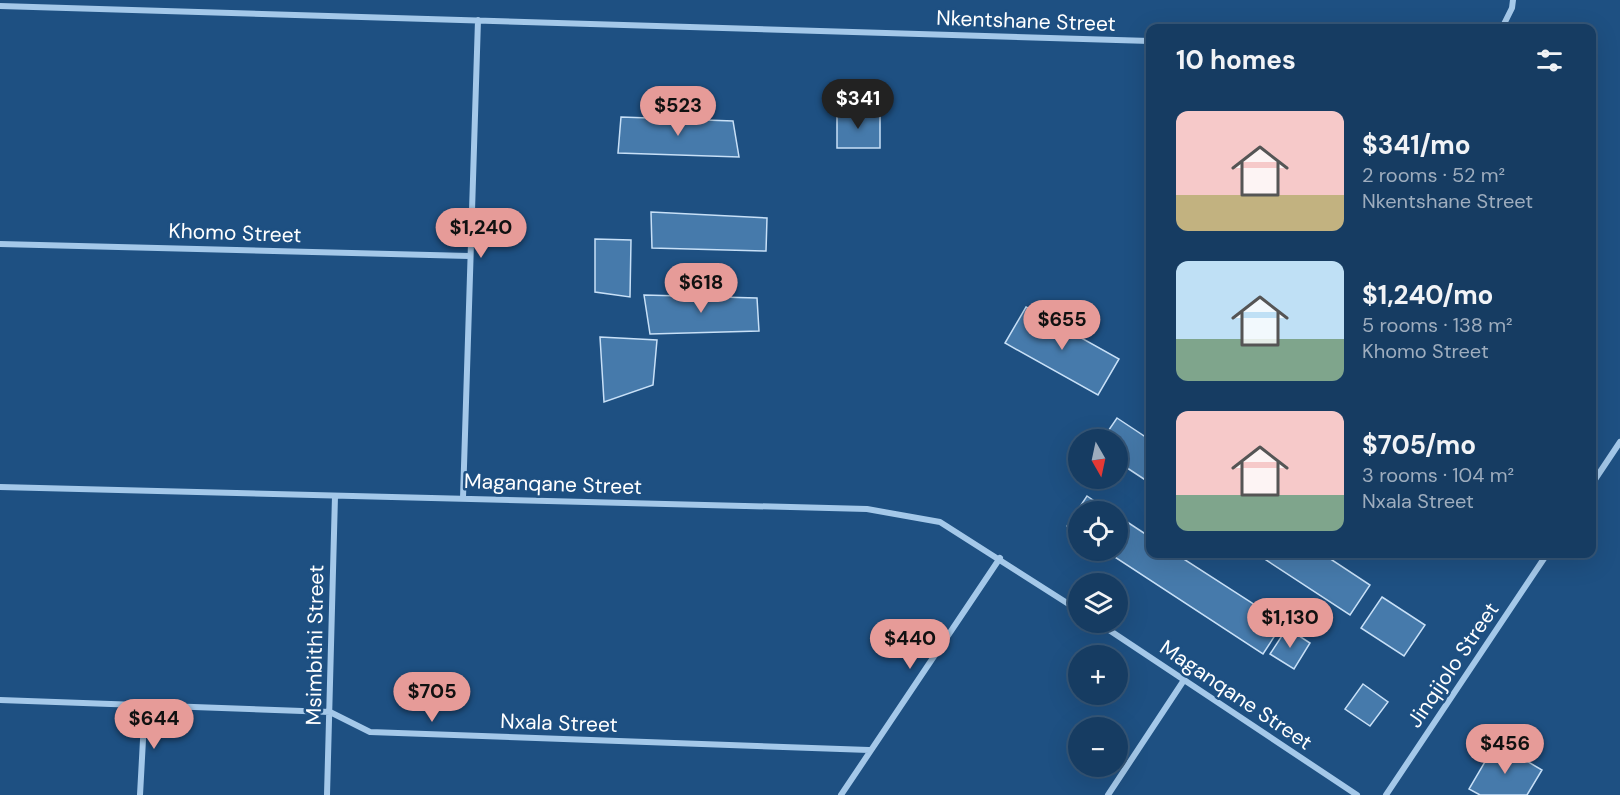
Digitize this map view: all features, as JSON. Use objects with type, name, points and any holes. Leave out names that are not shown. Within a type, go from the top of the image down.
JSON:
[{"type":"street","points":[[1504,24],[1512,8],[1513,0]]},
{"type":"street","name":"Nkentshane Street","points":[[0,6],[31,4],[1146,41]]},
{"type":"street","points":[[463,498],[478,20]]},
{"type":"street","name":"Khomo Street","points":[[0,244],[469,256]]},
{"type":"street","points":[[1596,478],[1620,442]]},
{"type":"street","name":"Maganqane Street","points":[[0,487],[867,509],[940,522],[1068,603]]},
{"type":"street","name":"Msimbithi Street","points":[[327,795],[335,495]]},
{"type":"street","points":[[841,795],[869,750],[1000,558]]},
{"type":"street","name":"Jinqijolo Street","points":[[1386,795],[1543,558]]},
{"type":"street","name":"Maganqane Street","points":[[1114,633],[1357,795]]},
{"type":"street","points":[[1108,795],[1184,680]]},
{"type":"street","name":"Nxala Street","points":[[0,700],[145,703],[330,712],[370,732],[869,750]]},
{"type":"street","points":[[140,795],[145,703]]},
{"type":"building","points":[[837,113],[880,113],[880,148],[837,148]]},
{"type":"building","points":[[621,117],[733,121],[739,157],[618,153]]},
{"type":"building","points":[[651,212],[767,218],[766,251],[652,248]]},
{"type":"building","points":[[595,239],[631,240],[630,297],[595,292]]},
{"type":"building","points":[[644,295],[757,298],[759,331],[650,334]]},
{"type":"building","points":[[1026,307],[1119,359],[1098,395],[1005,343]]},
{"type":"building","points":[[600,337],[657,340],[653,385],[604,402]]},
{"type":"building","points":[[1117,418],[1146,437],[1146,480],[1128,469],[1128,429],[1110,429]]},
{"type":"building","points":[[1087,496],[1094,501],[1084,501]]},
{"type":"building","points":[[1128,523],[1146,534],[1146,558],[1182,558],[1283,623],[1263,654],[1121,561],[1128,561]]},
{"type":"building","points":[[1263,558],[1329,558],[1370,585],[1350,615]]},
{"type":"building","points":[[1382,597],[1425,625],[1404,656],[1361,628]]},
{"type":"building","points":[[1287,628],[1310,643],[1294,669],[1270,654]]},
{"type":"building","points":[[1363,684],[1388,702],[1370,726],[1345,709]]},
{"type":"building","points":[[1496,743],[1542,770],[1527,795],[1480,795],[1469,789]]}]
